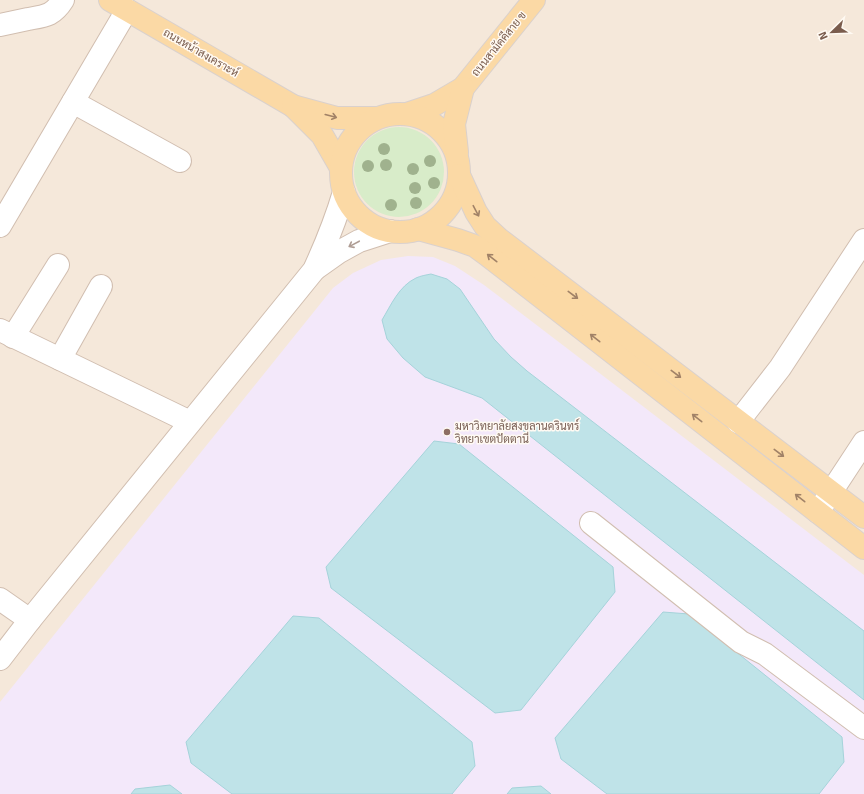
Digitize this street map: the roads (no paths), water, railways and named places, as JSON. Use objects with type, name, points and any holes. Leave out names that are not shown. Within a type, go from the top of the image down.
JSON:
[{"type":"main road","name":"ถนนสามัคคีสาย ข","points":[[407,114],[434,105],[463,88],[534,0]]},
{"type":"main road","name":"ถนนหน้าสงเคราะห์","points":[[118,5],[293,106],[337,118],[375,118]]},
{"type":"main road","name":"ถนนสามัคคีสาย ข","points":[[458,167],[454,124],[463,88]]},
{"type":"main road","name":"ถนนหน้าสงเคราะห์","points":[[293,106],[322,135],[341,168]]},
{"type":"main road","points":[[458,167],[455,193],[447,209],[434,221],[418,229],[404,232],[390,231],[375,227],[362,218],[351,206],[344,192],[341,180],[341,168],[344,153],[351,138],[362,127],[375,118],[391,114],[407,114],[424,119],[439,128],[450,142],[458,167],[476,212],[485,226],[499,239],[864,517]]},
{"type":"main road","points":[[418,229],[458,240],[474,246],[486,254],[864,548]]},
{"type":"street","points":[[0,25],[42,17],[50,14],[63,0]]},
{"type":"street","points":[[0,226],[73,102],[118,5]]},
{"type":"street","points":[[73,102],[180,161]]},
{"type":"street","points":[[0,660],[30,620],[314,270],[327,242],[344,192]]},
{"type":"street","points":[[314,270],[339,252],[359,241],[390,231]]},
{"type":"street","points":[[738,422],[780,368],[864,240]]},
{"type":"street","points":[[58,265],[7,333],[190,422]]},
{"type":"street","points":[[60,359],[100,286]]},
{"type":"street","points":[[818,512],[864,442]]},
{"type":"street","points":[[591,523],[741,642],[765,654],[864,728]]},
{"type":"street","points":[[0,599],[30,620]]},
{"type":"water","points":[[431,274],[447,279],[460,289],[494,339],[527,371],[864,631],[864,700],[482,398],[425,377],[403,358],[387,339],[382,320],[396,296],[410,281],[421,276]]},
{"type":"water","points":[[434,441],[459,444],[613,567],[615,592],[521,710],[495,713],[331,588],[326,567]]},
{"type":"water","points":[[663,612],[689,614],[842,737],[844,762],[819,794],[607,794],[561,759],[555,738]]},
{"type":"water","points":[[293,616],[319,618],[472,742],[475,766],[452,794],[232,794],[191,763],[186,742]]},
{"type":"water","points":[[170,785],[182,794],[131,794],[135,789]]},
{"type":"water","points":[[541,786],[551,794],[507,794],[512,788]]},
{"type":"place","name":"มหาวิทยาลัยสงขลานครินทร์ วิทยาเขตปัตตานี","points":[[447,432]]}]
